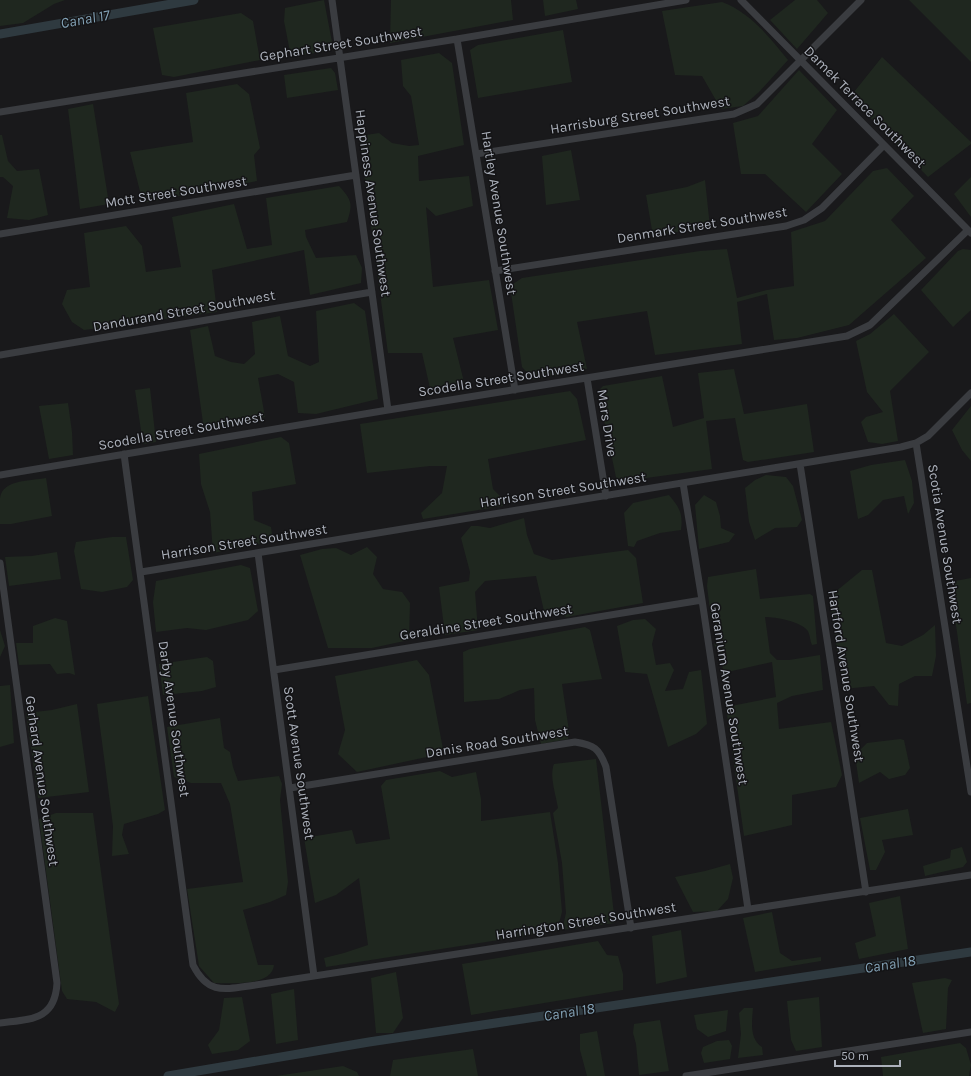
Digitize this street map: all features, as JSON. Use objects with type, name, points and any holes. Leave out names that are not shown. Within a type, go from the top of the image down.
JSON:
[{"type":"street","name":"Happiness Avenue Southwest","points":[[332,0],[388,410]]},
{"type":"street","name":"Gephart Street Southwest","points":[[0,112],[457,39],[686,0]]},
{"type":"street","name":"Damek Terrace Southwest","points":[[741,0],[969,232]]},
{"type":"street","name":"Harrisburg Street Southwest","points":[[476,154],[734,114],[757,104],[861,0]]},
{"type":"street","name":"Hartley Avenue Southwest","points":[[457,39],[515,390]]},
{"type":"street","name":"Denmark Street Southwest","points":[[495,271],[786,226],[804,220],[822,208],[884,145]]},
{"type":"street","name":"Mott Street Southwest","points":[[0,234],[356,175]]},
{"type":"street","name":"Scodella Street Southwest","points":[[0,475],[388,410],[847,336],[870,325],[969,232]]},
{"type":"street","name":"Dandurand Street Southwest","points":[[0,355],[372,292]]},
{"type":"street","name":"Mars Drive","points":[[587,378],[606,496]]},
{"type":"street","name":"Harrison Street Southwest","points":[[141,572],[901,447],[916,443],[928,436],[971,394]]},
{"type":"street","name":"Scotia Avenue Southwest","points":[[916,443],[971,792]]},
{"type":"street","name":"Darby Avenue Southwest","points":[[124,454],[193,965],[198,976],[206,983]]},
{"type":"street","name":"Hartford Avenue Southwest","points":[[800,464],[866,892]]},
{"type":"street","name":"Geranium Avenue Southwest","points":[[683,483],[748,909]]},
{"type":"street","name":"Scott Avenue Southwest","points":[[258,553],[314,976]]},
{"type":"street","name":"Gerhard Avenue Southwest","points":[[0,563],[56,983],[56,995],[53,1003],[45,1013],[33,1019],[0,1023]]},
{"type":"street","name":"Geraldine Street Southwest","points":[[274,670],[702,600]]},
{"type":"street","name":"Danis Road Southwest","points":[[290,788],[575,742],[590,744],[601,755],[606,767],[631,928]]},
{"type":"street","name":"Harrington Street Southwest","points":[[206,983],[214,987],[228,989],[971,875]]},
{"type":"street","points":[[688,1076],[971,1032]]},
{"type":"shaded area","points":[[0,0],[65,0],[54,4],[23,23],[0,26]]},
{"type":"shaded area","points":[[324,0],[332,42],[326,51],[291,57],[284,21],[285,8]]},
{"type":"shaded area","points":[[391,0],[511,0],[513,20],[390,43]]},
{"type":"shaded area","points":[[543,0],[576,0],[578,9],[545,16]]},
{"type":"shaded area","points":[[795,0],[817,0],[828,13],[797,49],[770,20]]},
{"type":"shaded area","points":[[909,0],[971,0],[971,62]]},
{"type":"shaded area","points":[[722,2],[742,12],[759,26],[788,60],[759,92],[743,106],[721,109],[702,76],[675,75],[662,11]]},
{"type":"shaded area","points":[[241,13],[253,21],[260,60],[174,77],[162,75],[153,28]]},
{"type":"shaded area","points":[[563,30],[572,82],[478,98],[470,50],[478,45]]},
{"type":"shaded area","points":[[439,53],[452,63],[464,145],[418,156],[419,181],[469,176],[473,206],[436,216],[426,207],[433,287],[489,280],[498,330],[453,338],[464,382],[430,388],[422,353],[388,353],[359,136],[379,133],[392,143],[409,146],[419,145],[411,96],[403,86],[401,60]]},
{"type":"shaded area","points":[[882,57],[971,142],[971,144],[928,177],[850,97]]},
{"type":"shaded area","points":[[331,68],[335,73],[338,90],[287,98],[284,75]]},
{"type":"shaded area","points":[[799,70],[837,110],[812,144],[842,174],[806,212],[765,174],[741,174],[733,123],[758,116]]},
{"type":"shaded area","points":[[237,84],[249,94],[260,148],[254,155],[257,181],[143,203],[130,152],[193,142],[186,93]]},
{"type":"shaded area","points":[[93,104],[109,204],[80,209],[68,109]]},
{"type":"shaded area","points":[[0,135],[2,135],[8,161],[17,171],[39,169],[48,215],[29,220],[7,218],[13,186],[3,177],[0,177]]},
{"type":"shaded area","points":[[571,150],[580,200],[546,205],[542,156]]},
{"type":"shaded area","points":[[887,168],[914,196],[891,220],[926,258],[849,325],[797,338],[774,340],[767,294],[737,302],[742,344],[655,355],[647,311],[577,322],[587,369],[534,380],[522,367],[510,286],[522,278],[700,251],[727,249],[737,298],[767,290],[794,286],[791,232],[825,221],[873,171]]},
{"type":"shaded area","points":[[971,177],[971,217],[954,194]]},
{"type":"shaded area","points":[[705,180],[710,227],[653,236],[646,195],[687,187]]},
{"type":"shaded area","points":[[339,186],[347,195],[351,206],[347,222],[305,230],[306,237],[316,258],[356,255],[362,268],[361,283],[310,295],[304,250],[212,270],[217,312],[84,330],[72,322],[62,304],[67,290],[90,287],[84,233],[126,226],[142,246],[146,272],[181,267],[172,217],[234,204],[247,249],[272,245],[266,198]]},
{"type":"shaded area","points":[[963,249],[971,250],[971,310],[953,327],[921,290],[958,251]]},
{"type":"shaded area","points":[[354,303],[365,311],[378,399],[316,414],[298,413],[294,382],[278,374],[258,378],[265,417],[204,430],[190,330],[208,326],[215,356],[231,362],[244,364],[255,354],[252,322],[280,316],[288,356],[310,366],[319,362],[316,311]]},
{"type":"shaded area","points":[[894,314],[929,352],[890,391],[898,441],[882,444],[868,442],[861,422],[866,417],[883,412],[867,392],[856,341],[870,334]]},
{"type":"shaded area","points":[[734,369],[744,414],[807,404],[814,452],[748,462],[743,460],[735,418],[706,421],[712,469],[617,482],[598,391],[603,386],[662,376],[673,427],[704,418],[698,373]]},
{"type":"shaded area","points":[[150,388],[156,442],[143,444],[135,390]]},
{"type":"shaded area","points":[[570,391],[577,399],[586,440],[488,459],[493,489],[502,498],[503,506],[423,519],[421,513],[442,493],[447,466],[430,466],[367,473],[360,424]]},
{"type":"shaded area","points":[[68,403],[72,432],[73,455],[49,459],[39,406]]},
{"type":"shaded area","points":[[971,406],[971,461],[962,450],[952,430]]},
{"type":"shaded area","points":[[281,437],[289,443],[296,484],[252,492],[254,520],[271,527],[273,541],[213,553],[210,512],[201,484],[199,454]]},
{"type":"shaded area","points":[[905,460],[912,481],[914,503],[908,514],[904,496],[883,500],[868,515],[858,519],[850,471],[871,465]]},
{"type":"shaded area","points":[[766,475],[786,477],[793,486],[802,520],[797,527],[775,528],[755,540],[749,522],[745,488],[755,480]]},
{"type":"shaded area","points":[[46,478],[52,516],[11,524],[0,524],[0,498],[6,487],[18,482]]},
{"type":"shaded area","points":[[669,495],[680,511],[682,520],[681,530],[660,533],[637,541],[634,547],[628,546],[624,513],[633,503]]},
{"type":"shaded area","points":[[704,495],[716,502],[720,516],[721,528],[735,534],[729,542],[699,549],[695,505]]},
{"type":"shaded area","points":[[524,518],[527,535],[534,554],[552,560],[628,550],[636,558],[643,603],[567,617],[544,611],[536,576],[485,581],[475,592],[478,630],[445,635],[439,587],[469,581],[470,572],[461,538],[471,526],[490,528]]},
{"type":"shaded area","points":[[112,537],[126,537],[133,580],[127,587],[102,592],[81,589],[74,551],[76,542]]},
{"type":"shaded area","points":[[367,547],[377,557],[373,574],[383,589],[402,592],[410,603],[409,640],[372,648],[328,648],[300,555],[322,549],[336,548],[351,555]]},
{"type":"shaded area","points":[[57,552],[61,579],[9,586],[5,557],[32,556]]},
{"type":"shaded area","points":[[241,565],[250,568],[258,611],[248,620],[206,630],[187,628],[156,632],[153,602],[156,581]]},
{"type":"shaded area","points":[[756,569],[760,599],[810,594],[813,596],[817,644],[812,645],[808,631],[799,624],[781,619],[765,617],[770,653],[777,660],[789,660],[820,655],[823,690],[792,696],[777,703],[779,729],[831,722],[842,775],[836,787],[792,795],[792,825],[744,836],[726,707],[776,697],[772,662],[723,673],[722,661],[714,644],[723,632],[711,619],[707,586],[708,577]]},
{"type":"shaded area","points":[[862,570],[872,570],[886,643],[902,646],[923,635],[935,625],[936,656],[932,676],[915,676],[899,684],[898,706],[889,705],[874,686],[843,689],[829,597]]},
{"type":"shaded area","points":[[971,578],[971,703],[967,704],[950,582]]},
{"type":"shaded area","points":[[55,618],[67,621],[75,675],[69,673],[57,674],[50,664],[19,665],[16,643],[33,643],[33,626]]},
{"type":"shaded area","points":[[645,619],[656,629],[652,644],[656,665],[670,663],[674,670],[665,691],[683,689],[689,672],[701,670],[707,724],[696,734],[668,747],[647,674],[625,672],[617,626],[633,620]]},
{"type":"shaded area","points":[[585,627],[590,630],[602,679],[562,684],[569,731],[568,739],[541,744],[535,720],[534,688],[520,690],[499,699],[464,702],[463,652],[470,649]]},
{"type":"shaded area","points":[[0,630],[5,646],[0,657]]},
{"type":"shaded area","points":[[207,657],[213,661],[216,687],[202,691],[163,695],[159,664]]},
{"type":"shaded area","points":[[417,660],[429,675],[443,749],[436,755],[357,772],[338,754],[345,730],[335,676]]},
{"type":"shaded area","points":[[10,685],[14,743],[0,747],[0,686]]},
{"type":"shaded area","points":[[148,696],[165,810],[158,814],[124,824],[122,835],[129,854],[112,856],[113,826],[97,704]]},
{"type":"shaded area","points":[[77,704],[89,792],[38,798],[26,713],[52,710]]},
{"type":"shaded area","points":[[220,718],[224,748],[230,752],[238,781],[279,776],[282,784],[280,800],[288,882],[286,895],[270,902],[243,910],[258,965],[274,965],[272,972],[266,977],[239,983],[214,983],[199,966],[187,889],[243,882],[230,804],[221,783],[191,783],[174,777],[167,727]]},
{"type":"shaded area","points":[[900,739],[904,740],[910,768],[905,775],[889,779],[880,772],[859,783],[855,755],[867,743]]},
{"type":"shaded area","points":[[596,759],[615,923],[562,930],[566,913],[562,863],[553,813],[558,808],[552,774],[554,764]]},
{"type":"shaded area","points":[[440,771],[452,777],[476,772],[481,799],[481,821],[550,812],[558,863],[562,912],[557,931],[326,967],[324,958],[368,945],[359,878],[336,895],[315,903],[304,838],[352,830],[356,844],[390,839],[381,786],[386,780]]},
{"type":"shaded area","points":[[908,809],[913,835],[882,840],[885,852],[876,870],[870,870],[860,818]]},
{"type":"shaded area","points":[[56,813],[93,813],[119,1004],[115,1012],[96,1002],[67,999],[62,991],[39,819]]},
{"type":"shaded area","points":[[962,847],[967,862],[963,867],[925,876],[923,866],[950,858],[951,850]]},
{"type":"shaded area","points":[[730,864],[733,878],[728,899],[717,911],[693,912],[675,877]]},
{"type":"shaded area","points":[[900,896],[908,949],[859,959],[855,943],[876,936],[869,903]]},
{"type":"shaded area","points":[[772,912],[780,953],[792,961],[821,957],[821,961],[755,972],[743,918]]},
{"type":"shaded area","points":[[681,930],[687,977],[656,984],[652,936]]},
{"type":"shaded area","points":[[598,941],[607,955],[618,956],[623,974],[623,990],[471,1015],[462,964]]},
{"type":"shaded area","points":[[396,972],[403,1018],[393,1033],[376,1033],[371,978]]},
{"type":"shaded area","points":[[945,978],[952,980],[948,988],[946,1029],[923,1033],[912,983]]},
{"type":"shaded area","points":[[294,989],[298,1040],[276,1044],[271,994]]},
{"type":"shaded area","points":[[242,997],[250,1041],[238,1050],[212,1054],[208,1045],[219,1030],[224,998]]},
{"type":"shaded area","points":[[819,997],[822,1047],[796,1051],[791,1040],[787,1001]]},
{"type":"shaded area","points":[[744,1008],[753,1008],[753,1035],[758,1044],[762,1047],[763,1055],[738,1058],[741,1034],[739,1013]]},
{"type":"shaded area","points":[[728,1010],[726,1031],[708,1037],[697,1029],[694,1015]]},
{"type":"shaded area","points":[[660,1020],[669,1071],[639,1075],[636,1044],[633,1033],[634,1024]]},
{"type":"shaded area","points":[[597,1031],[605,1076],[587,1076],[580,1050],[580,1034]]},
{"type":"shaded area","points":[[729,1040],[732,1046],[730,1059],[704,1063],[701,1053],[703,1047],[717,1041]]},
{"type":"shaded area","points":[[960,1043],[966,1048],[971,1065],[969,1076],[883,1076],[881,1057]]},
{"type":"shaded area","points":[[473,1049],[478,1076],[390,1076],[393,1060]]},
{"type":"shaded area","points":[[343,1066],[357,1072],[359,1076],[276,1076]]},
{"type":"waterway","name":"Canal 17","points":[[0,34],[194,0]]},
{"type":"waterway","name":"Canal 18","points":[[168,1076],[369,1042],[971,952]]}]
